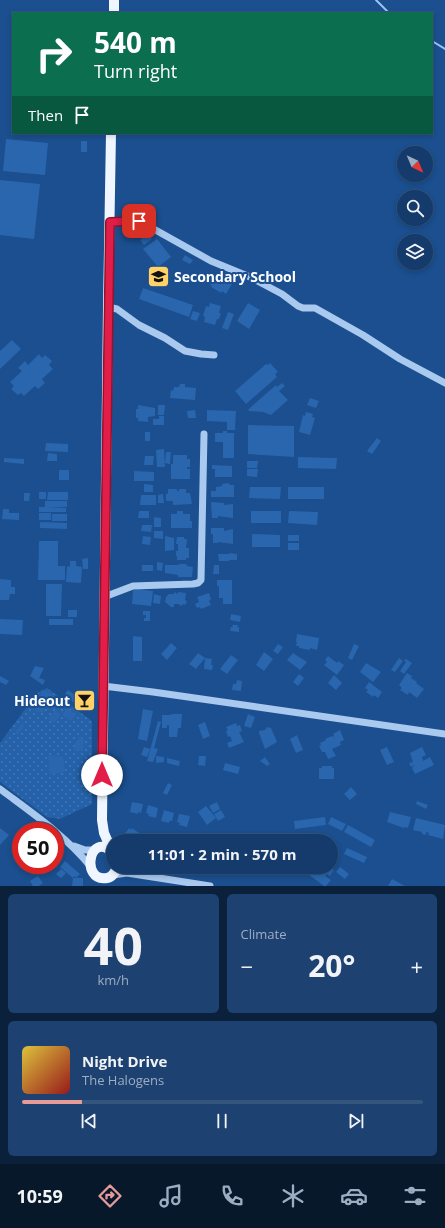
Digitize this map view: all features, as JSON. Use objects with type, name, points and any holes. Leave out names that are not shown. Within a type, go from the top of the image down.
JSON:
[{"type":"main road","points":[[114,0],[114,12]]},
{"type":"main road","points":[[106,838],[102,820],[111,134]]},
{"type":"main road","points":[[98,886],[92,870],[90,858],[94,850],[102,820]]},
{"type":"main road","points":[[94,850],[104,847],[106,848]]},
{"type":"main road","points":[[92,870],[98,876],[103,878],[108,878],[112,874]]},
{"type":"main road","points":[[107,886],[113,874]]},
{"type":"street","points":[[110,222],[130,221],[143,223],[211,260],[250,277],[282,294],[298,306],[303,308],[314,308],[363,335],[400,359],[445,383]]},
{"type":"street","points":[[108,307],[117,309],[139,325],[165,338],[185,351],[214,355]]},
{"type":"street","points":[[104,597],[133,586],[193,584],[198,583],[201,580],[204,434]]},
{"type":"street","points":[[103,686],[445,734]]},
{"type":"street","points":[[0,789],[44,821],[72,845],[92,870]]},
{"type":"street","points":[[72,845],[85,850],[94,850]]},
{"type":"street","points":[[138,874],[210,886]]},
{"type":"shaded area","points":[[47,688],[92,721],[92,804],[60,819],[47,817],[0,782],[0,743],[37,693]]},
{"type":"building","points":[[6,139],[48,143],[45,175],[3,171]]},
{"type":"building","points":[[81,141],[87,141],[87,152],[81,152]]},
{"type":"building","points":[[0,180],[40,184],[34,239],[0,235]]},
{"type":"building","points":[[148,234],[152,239],[144,245],[140,240]]},
{"type":"building","points":[[157,239],[171,257],[158,267],[143,249]]},
{"type":"building","points":[[185,255],[193,260],[190,264],[182,260]]},
{"type":"building","points":[[213,273],[219,277],[221,274],[228,279],[226,281],[232,284],[226,294],[222,291],[221,293],[211,287],[212,286],[208,283]]},
{"type":"building","points":[[143,288],[193,305],[189,317],[139,299]]},
{"type":"building","points":[[210,303],[221,306],[219,313],[221,313],[215,325],[204,322],[205,317],[203,316],[206,306],[209,307]]},
{"type":"building","points":[[248,303],[260,310],[249,329],[237,321]]},
{"type":"building","points":[[193,311],[200,313],[197,321],[190,319]]},
{"type":"building","points":[[228,312],[234,314],[228,330],[222,328]]},
{"type":"building","points":[[12,340],[21,349],[0,369],[0,351]]},
{"type":"building","points":[[39,354],[42,358],[45,355],[52,361],[49,365],[53,369],[42,379],[45,383],[38,389],[35,386],[24,396],[21,393],[18,395],[11,389],[14,386],[10,382],[22,371],[18,368],[25,361],[28,365]]},
{"type":"building","points":[[270,363],[278,372],[275,374],[277,377],[246,404],[235,391],[266,364],[268,365]]},
{"type":"building","points":[[282,383],[285,386],[279,391],[288,400],[271,415],[263,412],[248,410],[276,385],[277,387]]},
{"type":"building","points":[[180,384],[185,384],[185,387],[196,388],[195,400],[170,398],[171,390],[173,391],[174,387],[179,387]]},
{"type":"building","points":[[310,398],[319,401],[316,408],[307,405]]},
{"type":"building","points":[[138,405],[155,408],[155,416],[148,417],[148,422],[138,421],[138,418],[136,418],[136,409],[138,409]]},
{"type":"building","points":[[158,405],[165,405],[164,415],[158,415]]},
{"type":"building","points":[[195,410],[196,418],[188,418],[187,411]]},
{"type":"building","points":[[207,410],[236,411],[235,430],[227,430],[227,422],[207,421]]},
{"type":"building","points":[[306,412],[313,414],[312,417],[315,418],[310,435],[299,432],[303,415],[305,416]]},
{"type":"building","points":[[159,416],[164,416],[164,425],[153,425],[153,419],[159,419]]},
{"type":"building","points":[[248,425],[294,426],[294,457],[248,454]]},
{"type":"building","points":[[223,431],[227,431],[227,433],[234,433],[234,458],[223,458],[223,442],[215,442],[215,433],[223,433]]},
{"type":"building","points":[[145,432],[150,432],[150,441],[145,441]]},
{"type":"building","points":[[377,438],[381,441],[372,454],[367,451]]},
{"type":"building","points":[[46,443],[68,444],[68,452],[45,451]]},
{"type":"building","points":[[164,449],[165,467],[157,467],[156,450]]},
{"type":"building","points":[[166,452],[171,452],[170,464],[165,463]]},
{"type":"building","points":[[48,453],[57,454],[57,461],[47,461]]},
{"type":"building","points":[[173,455],[187,455],[187,459],[190,459],[190,467],[187,467],[187,469],[190,469],[190,479],[171,479],[171,464],[173,464]]},
{"type":"building","points":[[145,456],[154,456],[153,465],[144,465]]},
{"type":"building","points":[[298,457],[337,458],[336,469],[298,468]]},
{"type":"building","points":[[4,458],[24,459],[24,464],[4,462]]},
{"type":"building","points":[[247,461],[258,461],[257,468],[247,468]]},
{"type":"building","points":[[212,465],[232,466],[232,477],[215,477],[215,469],[212,469]]},
{"type":"building","points":[[247,469],[258,469],[257,477],[247,476]]},
{"type":"building","points":[[59,470],[69,470],[69,480],[59,480]]},
{"type":"building","points":[[134,471],[154,472],[154,481],[134,481]]},
{"type":"building","points":[[229,483],[230,485],[234,485],[234,497],[211,497],[211,491],[216,491],[216,487]]},
{"type":"building","points":[[144,484],[153,485],[153,492],[144,492]]},
{"type":"building","points":[[250,487],[281,487],[280,499],[249,498]]},
{"type":"building","points":[[288,487],[324,487],[324,499],[288,499]]},
{"type":"building","points":[[168,489],[177,489],[177,491],[179,491],[179,489],[186,489],[186,493],[190,493],[192,504],[173,505],[173,501],[166,501]]},
{"type":"building","points":[[39,492],[46,492],[46,499],[39,499]]},
{"type":"building","points":[[48,492],[68,492],[68,500],[47,500]]},
{"type":"building","points":[[24,493],[30,493],[29,501],[24,501]]},
{"type":"building","points":[[163,494],[164,503],[158,503],[158,495]]},
{"type":"building","points":[[141,495],[156,495],[156,505],[140,505]]},
{"type":"building","points":[[45,501],[67,501],[67,507],[48,507],[66,508],[66,512],[39,512],[39,507],[45,507]]},
{"type":"building","points":[[211,502],[224,503],[224,505],[233,504],[233,518],[218,516],[218,518],[212,518]]},
{"type":"building","points":[[3,509],[9,509],[9,513],[19,513],[19,520],[2,519]]},
{"type":"building","points":[[139,511],[149,511],[149,518],[138,518]]},
{"type":"building","points":[[177,511],[183,511],[183,514],[190,514],[192,528],[171,528],[171,514],[177,514]]},
{"type":"building","points":[[251,511],[281,511],[281,523],[251,523]]},
{"type":"building","points":[[289,511],[318,512],[317,525],[288,523]]},
{"type":"building","points":[[39,513],[51,513],[51,520],[39,520]]},
{"type":"building","points":[[52,514],[67,514],[67,521],[52,521]]},
{"type":"building","points":[[154,517],[161,518],[161,527],[154,527]]},
{"type":"building","points":[[40,522],[67,523],[67,529],[40,528]]},
{"type":"building","points":[[142,525],[152,525],[151,532],[141,531]]},
{"type":"building","points":[[211,528],[224,528],[224,531],[233,529],[233,544],[218,542],[213,543]]},
{"type":"building","points":[[154,531],[163,531],[163,539],[154,538]]},
{"type":"building","points":[[252,534],[280,535],[280,547],[252,547]]},
{"type":"building","points":[[288,535],[299,535],[299,541],[288,541]]},
{"type":"building","points":[[143,536],[151,537],[150,545],[142,544]]},
{"type":"building","points":[[165,536],[174,538],[174,550],[165,551]]},
{"type":"building","points":[[177,537],[184,537],[184,539],[187,539],[186,548],[189,548],[189,558],[186,558],[186,560],[177,560]]},
{"type":"building","points":[[39,541],[58,541],[58,566],[65,566],[65,580],[38,580]]},
{"type":"building","points":[[288,543],[299,543],[299,550],[288,550]]},
{"type":"building","points":[[229,553],[237,554],[237,560],[229,560]]},
{"type":"building","points":[[218,554],[229,554],[229,561],[219,561]]},
{"type":"building","points":[[88,558],[88,569],[83,569],[82,559]]},
{"type":"building","points":[[70,561],[76,561],[76,566],[82,567],[81,583],[66,582],[67,566],[70,567]]},
{"type":"building","points":[[157,562],[163,563],[162,571],[157,570]]},
{"type":"building","points":[[186,564],[187,566],[193,567],[192,577],[178,577],[178,575],[165,573],[165,565]]},
{"type":"building","points":[[142,565],[153,565],[153,571],[142,571]]},
{"type":"building","points":[[214,565],[219,565],[219,574],[213,574]]},
{"type":"building","points":[[0,579],[11,580],[11,587],[15,587],[15,594],[10,594],[9,600],[0,600]]},
{"type":"building","points":[[217,580],[232,580],[232,604],[223,604],[223,598],[219,598],[219,586],[217,586]]},
{"type":"building","points":[[46,584],[62,584],[61,616],[46,616]]},
{"type":"building","points":[[133,590],[153,591],[151,606],[132,604]]},
{"type":"building","points":[[174,592],[178,594],[178,592],[186,593],[186,604],[181,606],[174,604],[174,607],[171,607],[165,602],[166,597],[169,594],[174,594]]},
{"type":"building","points":[[209,593],[211,599],[209,601],[211,605],[201,609],[200,607],[197,608],[195,604],[199,602],[197,597]]},
{"type":"building","points":[[154,594],[161,596],[160,604],[153,603]]},
{"type":"building","points":[[68,610],[77,610],[77,617],[68,617]]},
{"type":"building","points":[[143,611],[150,611],[150,621],[144,621],[146,615],[143,615]]},
{"type":"building","points":[[231,614],[241,616],[240,622],[230,620]]},
{"type":"building","points":[[0,619],[23,620],[22,635],[0,634]]},
{"type":"building","points":[[49,619],[73,619],[73,625],[49,625]]},
{"type":"building","points":[[232,625],[238,625],[237,627],[239,627],[239,632],[230,631],[231,627],[233,627]]},
{"type":"building","points":[[297,634],[319,638],[317,650],[310,648],[310,650],[299,648],[299,646],[296,646]]},
{"type":"building","points":[[133,636],[142,637],[142,661],[133,661]]},
{"type":"building","points":[[171,643],[177,648],[167,660],[161,654]]},
{"type":"building","points":[[278,644],[283,647],[278,654],[273,651]]},
{"type":"building","points":[[354,644],[359,646],[352,660],[348,658]]},
{"type":"building","points":[[264,652],[273,659],[264,671],[256,665]]},
{"type":"building","points":[[198,653],[205,658],[196,669],[189,664]]},
{"type":"building","points":[[293,653],[307,662],[300,670],[287,660]]},
{"type":"building","points":[[231,655],[238,660],[227,674],[220,669]]},
{"type":"building","points":[[328,656],[337,663],[338,661],[344,665],[337,675],[324,665],[327,662],[325,660]]},
{"type":"building","points":[[205,658],[212,659],[212,670],[204,669]]},
{"type":"building","points":[[399,658],[403,661],[395,672],[391,670]]},
{"type":"building","points":[[406,659],[412,663],[404,674],[400,671],[406,662],[404,661]]},
{"type":"building","points":[[366,663],[381,672],[373,682],[360,672]]},
{"type":"building","points":[[35,666],[44,668],[39,678],[45,680],[43,685],[30,676]]},
{"type":"building","points":[[407,673],[412,676],[411,678],[424,689],[417,698],[409,692],[408,695],[400,690],[402,688],[399,685]]},
{"type":"building","points":[[299,674],[304,678],[298,686],[293,682]]},
{"type":"building","points":[[334,675],[342,683],[336,690],[328,683]]},
{"type":"building","points":[[0,676],[9,681],[6,685],[0,682]]},
{"type":"building","points":[[237,680],[242,681],[241,691],[232,690],[233,684],[236,684]]},
{"type":"building","points":[[369,682],[382,692],[378,698],[374,695],[373,697],[366,692],[368,690],[365,688]]},
{"type":"building","points":[[45,690],[55,697],[50,704],[40,696]]},
{"type":"building","points":[[68,690],[83,701],[78,707],[65,694]]},
{"type":"building","points":[[38,702],[46,704],[43,713],[35,711]]},
{"type":"building","points":[[67,708],[76,715],[71,721],[62,715]]},
{"type":"building","points":[[143,709],[153,711],[147,741],[138,739]]},
{"type":"building","points":[[55,710],[61,715],[54,723],[48,719]]},
{"type":"building","points":[[182,714],[181,728],[178,728],[177,737],[169,737],[169,725],[167,725],[167,728],[162,728],[162,715]]},
{"type":"building","points":[[248,714],[255,717],[251,728],[244,726]]},
{"type":"building","points":[[158,721],[161,722],[154,748],[158,749],[153,762],[147,761]]},
{"type":"building","points":[[205,722],[210,736],[203,739],[198,725]]},
{"type":"building","points":[[22,723],[25,725],[18,735],[15,733]]},
{"type":"building","points":[[236,723],[237,726],[240,725],[242,731],[239,732],[244,742],[229,748],[227,743],[232,741],[230,736],[228,737],[226,731],[228,730],[226,727]]},
{"type":"building","points":[[267,727],[271,728],[277,742],[265,749],[259,731],[265,730]]},
{"type":"building","points":[[340,730],[344,740],[340,742],[341,745],[332,749],[336,756],[328,759],[325,752],[322,752],[319,746],[321,745],[320,743],[326,740],[325,739],[334,736],[333,734]]},
{"type":"building","points":[[297,735],[303,750],[296,753],[290,739]]},
{"type":"building","points":[[79,737],[84,738],[83,751],[74,750],[75,742],[78,742]]},
{"type":"building","points":[[144,747],[150,749],[147,757],[141,755]]},
{"type":"building","points":[[387,747],[394,762],[387,765],[380,750]]},
{"type":"building","points":[[422,747],[426,755],[422,757],[423,761],[430,757],[434,765],[415,774],[412,768],[415,765],[411,767],[409,763],[413,762],[410,753]]},
{"type":"building","points":[[55,755],[55,757],[63,756],[65,772],[50,774],[48,756]]},
{"type":"building","points":[[156,756],[164,757],[164,762],[156,763]]},
{"type":"building","points":[[199,756],[206,756],[205,766],[198,765]]},
{"type":"building","points":[[265,757],[270,764],[267,766],[260,761]]},
{"type":"building","points":[[167,758],[180,761],[179,766],[167,763]]},
{"type":"building","points":[[225,763],[240,767],[238,774],[223,770]]},
{"type":"building","points":[[84,765],[89,765],[89,773],[84,773]]},
{"type":"building","points":[[322,766],[332,766],[332,768],[334,768],[334,779],[319,779],[319,768],[322,768]]},
{"type":"building","points":[[168,783],[172,785],[167,795],[163,793]]},
{"type":"building","points":[[351,787],[357,794],[350,800],[344,794]]},
{"type":"building","points":[[417,801],[428,805],[426,809],[416,804]]},
{"type":"building","points":[[132,802],[143,804],[141,813],[138,812],[138,814],[130,812]]},
{"type":"building","points":[[217,802],[220,809],[213,813],[209,806]]},
{"type":"building","points":[[148,805],[158,808],[156,818],[148,816],[149,814],[146,813]]},
{"type":"building","points":[[206,806],[216,818],[207,825],[198,812]]},
{"type":"building","points":[[164,810],[174,813],[172,821],[169,821],[169,823],[161,821]]},
{"type":"building","points":[[221,810],[225,817],[218,821],[214,814]]},
{"type":"building","points":[[390,812],[411,817],[408,828],[387,822]]},
{"type":"building","points":[[179,814],[190,816],[187,827],[179,825],[180,823],[177,822]]},
{"type":"building","points":[[325,817],[326,825],[295,829],[294,821]]},
{"type":"building","points":[[331,817],[346,824],[342,831],[328,824]]},
{"type":"building","points":[[416,818],[445,825],[443,839],[428,835],[429,833],[426,832],[426,835],[422,834],[422,832],[413,830]]},
{"type":"building","points":[[348,825],[375,840],[371,847],[344,832]]},
{"type":"building","points":[[0,828],[9,835],[0,845]]},
{"type":"building","points":[[129,828],[131,830],[132,828],[140,834],[125,834]]},
{"type":"building","points":[[347,848],[367,857],[364,863],[344,854]]},
{"type":"building","points":[[65,861],[80,874],[76,878],[75,876],[73,878],[64,870]]},
{"type":"building","points":[[340,867],[349,874],[345,879],[338,874]]},
{"type":"building","points":[[64,871],[66,873],[61,878],[56,874],[64,874]]},
{"type":"building","points":[[308,874],[327,874],[325,876],[331,880],[326,886]]},
{"type":"building","points":[[38,876],[43,883],[39,886],[33,886],[30,881]]},
{"type":"building","points":[[73,878],[83,878],[83,886],[72,886]]},
{"type":"building","points":[[392,879],[405,886],[388,886]]},
{"type":"waterway","points":[[376,0],[388,12]]},
{"type":"waterway","points":[[433,42],[445,49]]},
{"type":"place","name":"Secondary School","points":[[158,277]]},
{"type":"place","name":"Hideout","points":[[85,701]]},
{"type":"route","points":[[102,775],[110,222],[139,221]]}]
